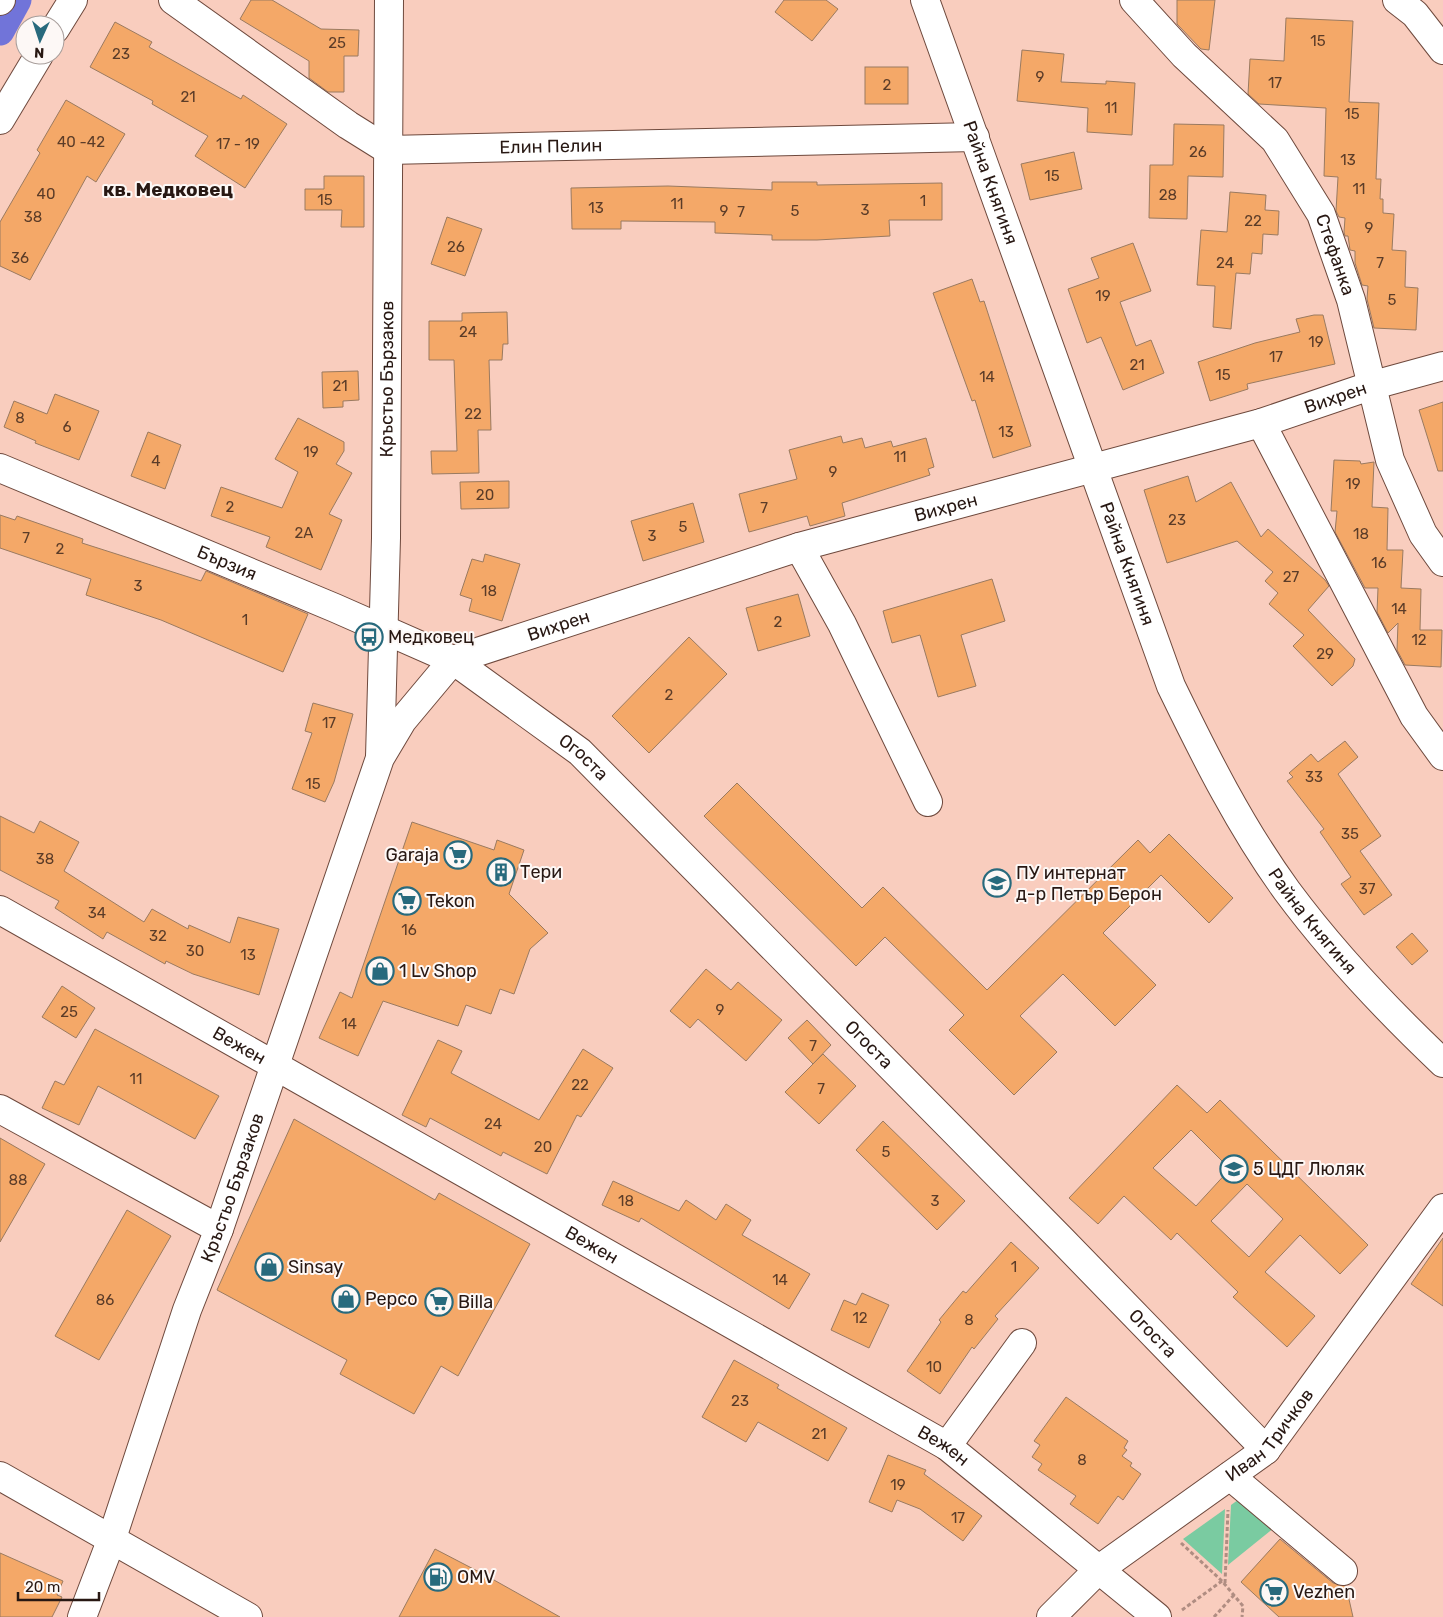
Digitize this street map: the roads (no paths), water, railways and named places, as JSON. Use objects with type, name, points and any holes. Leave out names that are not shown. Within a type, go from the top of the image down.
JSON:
[{"type":"street","points":[[64,15],[73,0]]},
{"type":"street","points":[[173,0],[348,125],[388,150]]},
{"type":"street","name":"Кръстьо Бързаков","points":[[380,758],[384,630],[389,0]]},
{"type":"street","name":"Райна Княгиня","points":[[925,0],[1171,686],[1211,767],[1259,850],[1316,928],[1404,1026],[1443,1063]]},
{"type":"street","name":"Стефанка","points":[[1134,0],[1184,55],[1275,140],[1321,214],[1350,300],[1390,460],[1423,534],[1443,562]]},
{"type":"street","points":[[1398,0],[1415,14],[1443,50]]},
{"type":"street","points":[[0,120],[33,65]]},
{"type":"street","name":"Елин Пелин","points":[[388,150],[975,137]]},
{"type":"street","name":"Вихрен","points":[[453,660],[798,547],[1093,470],[1261,423],[1370,386],[1443,366]]},
{"type":"street","points":[[1261,423],[1414,716],[1443,756]]},
{"type":"street","name":"Бързия","points":[[0,468],[453,660]]},
{"type":"street","points":[[798,547],[842,624],[928,802]]},
{"type":"street","name":"Кръстьо Бързаков","points":[[82,1617],[111,1540],[187,1310],[219,1229],[380,758],[402,721],[453,660]]},
{"type":"street","name":"Огоста","points":[[453,660],[580,752],[1054,1232],[1266,1450]]},
{"type":"street","name":"Вежен","points":[[0,910],[947,1446],[1098,1570],[1168,1614]]},
{"type":"street","points":[[0,1109],[219,1229]]},
{"type":"street","name":"Иван Тричков","points":[[1051,1617],[1098,1570],[1266,1450],[1443,1208]]},
{"type":"street","points":[[947,1446],[1022,1343]]},
{"type":"street","points":[[0,1476],[248,1617]]},
{"type":"street","points":[[1230,1476],[1343,1571]]},
{"type":"waterway","points":[[0,31],[17,0]]},
{"type":"place","name":"Медковец","points":[[369,637]]},
{"type":"place","name":"Garaja","points":[[458,855]]},
{"type":"place","name":"Тери","points":[[501,872]]},
{"type":"place","name":"ПУ интернат д-р Петър Берон","points":[[997,883]]},
{"type":"place","name":"Tekon","points":[[407,901]]},
{"type":"place","name":"1 Lv Shop","points":[[380,971]]},
{"type":"place","name":"5 ЦДГ Люляк","points":[[1234,1169]]},
{"type":"place","name":"Sinsay","points":[[269,1267]]},
{"type":"place","name":"Pepco","points":[[346,1299]]},
{"type":"place","name":"Billa","points":[[439,1302]]},
{"type":"place","name":"OMV","points":[[438,1577]]},
{"type":"place","name":"Vezhen","points":[[1274,1592]]},
{"type":"district","name":"кв. Медковец","points":[[168,189]]}]
